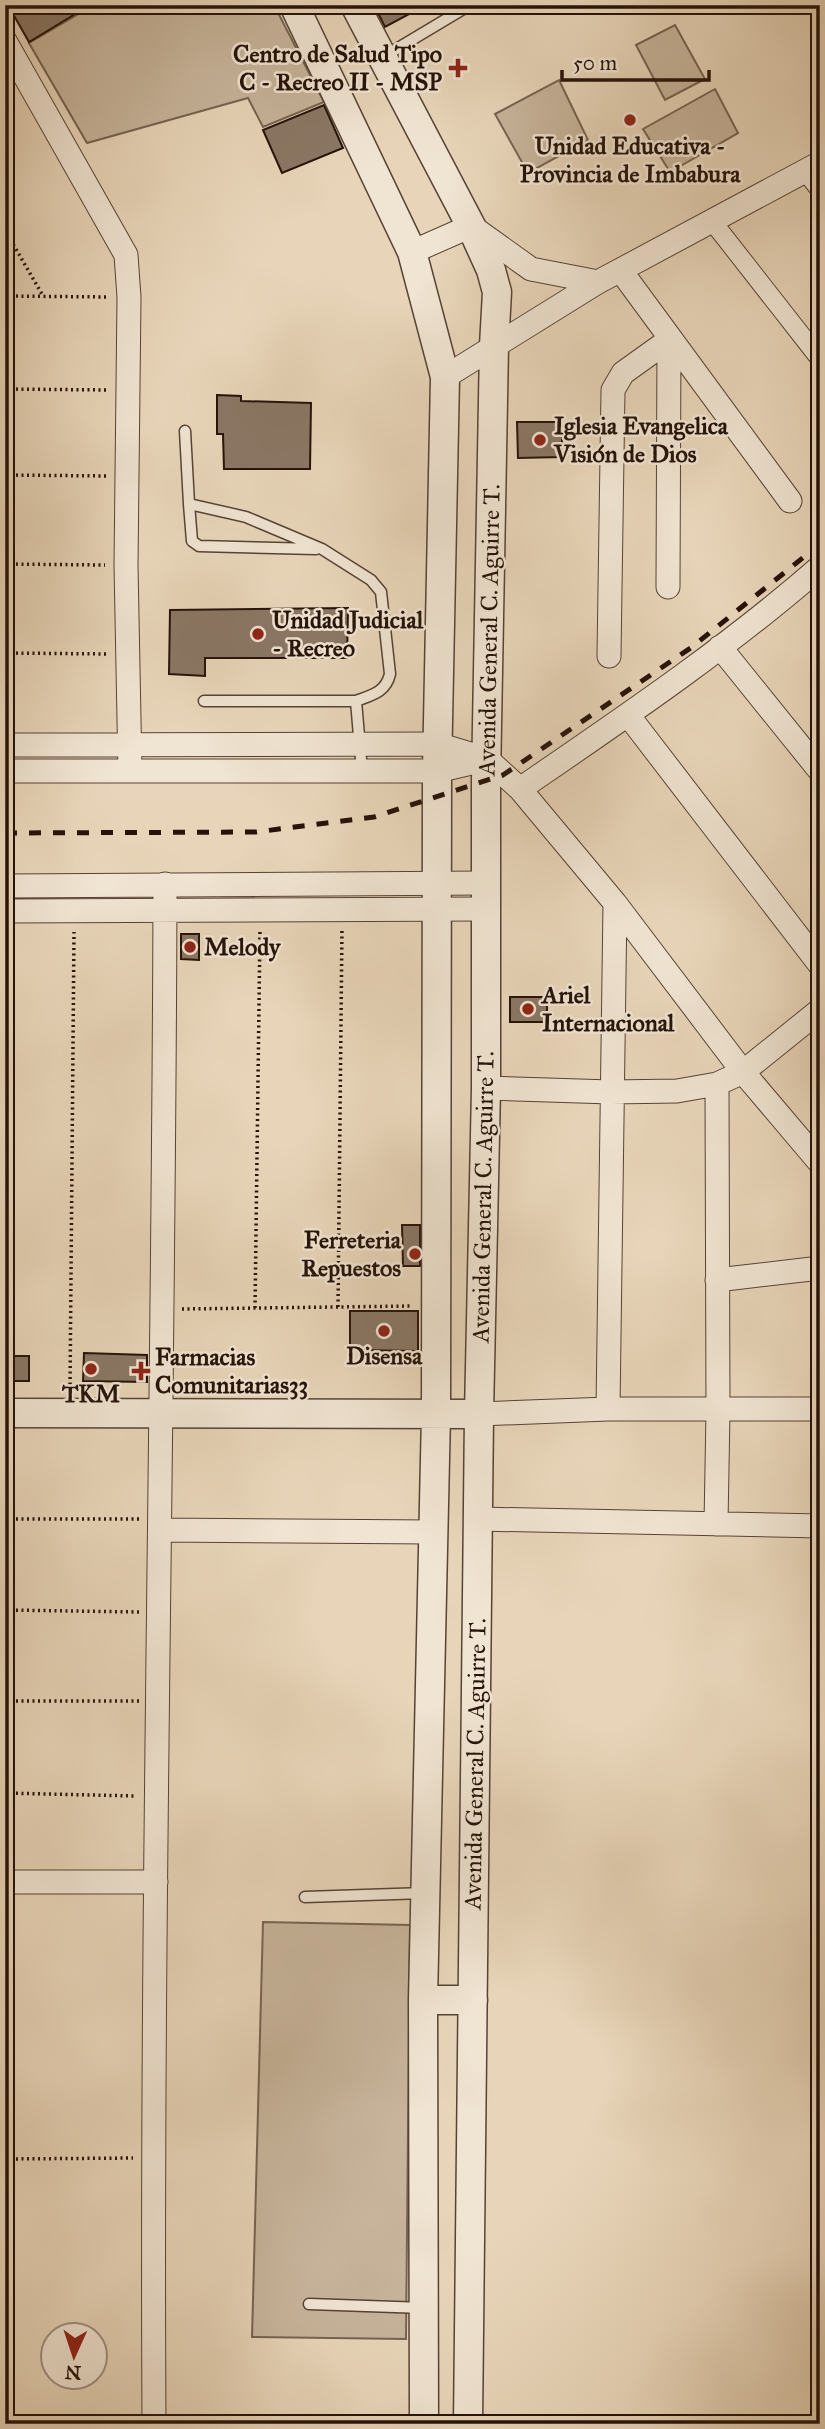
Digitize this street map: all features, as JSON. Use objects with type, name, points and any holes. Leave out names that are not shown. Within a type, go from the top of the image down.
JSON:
[{"type":"street","name":"Avenida General C. Aguirre T.","points":[[294,5],[412,252],[445,377],[437,758],[436,1414],[423,2000],[424,2424]]},
{"type":"street","name":"Avenida General C. Aguirre T.","points":[[355,5],[471,226],[491,270],[497,292],[485,896],[485,1088],[468,2424]]},
{"type":"street","points":[[5,41],[14,79],[126,255],[129,297],[126,565],[130,771]]},
{"type":"street","points":[[445,377],[598,282],[812,167],[820,190]]},
{"type":"street","points":[[712,221],[820,359]]},
{"type":"street","points":[[412,252],[471,226],[531,269],[598,282]]},
{"type":"street","points":[[621,271],[790,502]]},
{"type":"street","points":[[668,587],[669,340]]},
{"type":"street","points":[[609,656],[612,390],[623,373],[669,340]]},
{"type":"street","points":[[520,789],[628,715],[818,574]]},
{"type":"street","points":[[720,648],[820,771]]},
{"type":"street","points":[[628,715],[820,965]]},
{"type":"street","points":[[5,745],[359,744],[437,758],[487,759],[520,789],[615,903],[743,1072],[820,1163]]},
{"type":"street","points":[[5,771],[362,771],[437,758]]},
{"type":"street","points":[[154,2424],[153,2158],[165,884]]},
{"type":"street","points":[[5,886],[165,884],[437,897],[485,896]]},
{"type":"street","points":[[5,911],[342,910],[437,897]]},
{"type":"street","points":[[608,1409],[615,903]]},
{"type":"street","points":[[485,1088],[611,1093],[677,1091],[717,1084],[743,1072],[820,1010]]},
{"type":"street","points":[[716,1524],[717,1084]]},
{"type":"street","points":[[717,1280],[820,1268]]},
{"type":"street","points":[[5,1413],[479,1414],[608,1409],[820,1409]]},
{"type":"street","points":[[478,1519],[820,1526]]},
{"type":"street","points":[[161,1525],[433,1532]]},
{"type":"street","points":[[5,1881],[156,1882]]},
{"type":"street","points":[[423,2000],[473,2000]]},
{"type":"lane","points":[[383,58],[470,5]]},
{"type":"lane","points":[[185,431],[192,541],[199,546],[322,549]]},
{"type":"lane","points":[[189,504],[246,517],[322,549],[371,580],[381,592],[390,674],[383,690],[356,701],[204,701]]},
{"type":"lane","points":[[356,701],[362,771]]},
{"type":"lane","points":[[305,1897],[425,1893]]},
{"type":"lane","points":[[309,2304],[424,2308]]},
{"type":"path","points":[[5,230],[43,296]]},
{"type":"path","points":[[5,296],[129,297]]},
{"type":"path","points":[[5,389],[127,390]]},
{"type":"path","points":[[5,475],[128,476]]},
{"type":"path","points":[[5,564],[126,565]]},
{"type":"path","points":[[5,653],[128,654]]},
{"type":"path","points":[[255,1308],[261,910]]},
{"type":"path","points":[[338,1307],[342,910]]},
{"type":"path","points":[[70,1413],[74,911]]},
{"type":"path","points":[[163,1309],[436,1306]]},
{"type":"path","points":[[5,1519],[161,1525]]},
{"type":"path","points":[[5,1610],[160,1612]]},
{"type":"path","points":[[5,1701],[159,1701]]},
{"type":"path","points":[[5,1793],[157,1796]]},
{"type":"path","points":[[5,2159],[153,2158]]},
{"type":"shaded area","points":[[94,5],[274,5],[324,102],[263,127],[248,98],[87,143],[29,43]]},
{"type":"shaded area","points":[[675,25],[705,79],[665,100],[636,45]]},
{"type":"shaded area","points":[[559,80],[588,140],[528,173],[495,114]]},
{"type":"shaded area","points":[[715,89],[738,133],[670,172],[643,129]]},
{"type":"shaded area","points":[[263,1922],[410,1925],[406,2339],[252,2337]]},
{"type":"building","points":[[8,5],[90,5],[29,42]]},
{"type":"building","points":[[374,5],[426,5],[385,27]]},
{"type":"building","points":[[324,105],[343,148],[282,173],[263,130]]},
{"type":"building","points":[[217,395],[241,396],[241,401],[311,403],[310,469],[224,469],[223,434],[217,434]]},
{"type":"building","name":"Iglesia Evangelica Visión de Dios","points":[[517,422],[562,422],[562,457],[518,458]]},
{"type":"building","name":"Unidad Judicial - Recreo","points":[[348,608],[347,658],[205,658],[205,676],[169,674],[170,610]]},
{"type":"building","name":"Melody","points":[[181,934],[199,934],[199,960],[181,959]]},
{"type":"building","name":"Ariel Internacional","points":[[510,997],[547,997],[547,1022],[510,1022]]},
{"type":"building","points":[[402,1225],[420,1225],[420,1266],[403,1266]]},
{"type":"building","name":"Disensa","points":[[350,1311],[418,1311],[418,1351],[350,1350]]},
{"type":"building","points":[[84,1353],[147,1355],[147,1382],[83,1381]]},
{"type":"building","points":[[5,1356],[29,1356],[29,1381],[5,1381]]},
{"type":"railway","points":[[5,833],[256,832],[374,817],[503,775],[692,647],[820,544]]},
{"type":"place","name":"Centro de Salud Tipo C - Recreo II - MSP","points":[[458,68]]},
{"type":"place","name":"Unidad Educativa - Provincia de Imbabura","points":[[630,120]]},
{"type":"place","name":"Iglesia Evangelica Visión de Dios","points":[[540,440]]},
{"type":"place","name":"Unidad Judicial - Recreo","points":[[258,634]]},
{"type":"place","name":"Melody","points":[[190,947]]},
{"type":"place","name":"Ariel Internacional","points":[[528,1009]]},
{"type":"place","name":"Ferreteria Repuestos","points":[[415,1254]]},
{"type":"place","name":"Disensa","points":[[384,1331]]},
{"type":"place","name":"TKM","points":[[91,1369]]},
{"type":"place","name":"Farmacias Comunitarias33","points":[[141,1371]]}]
